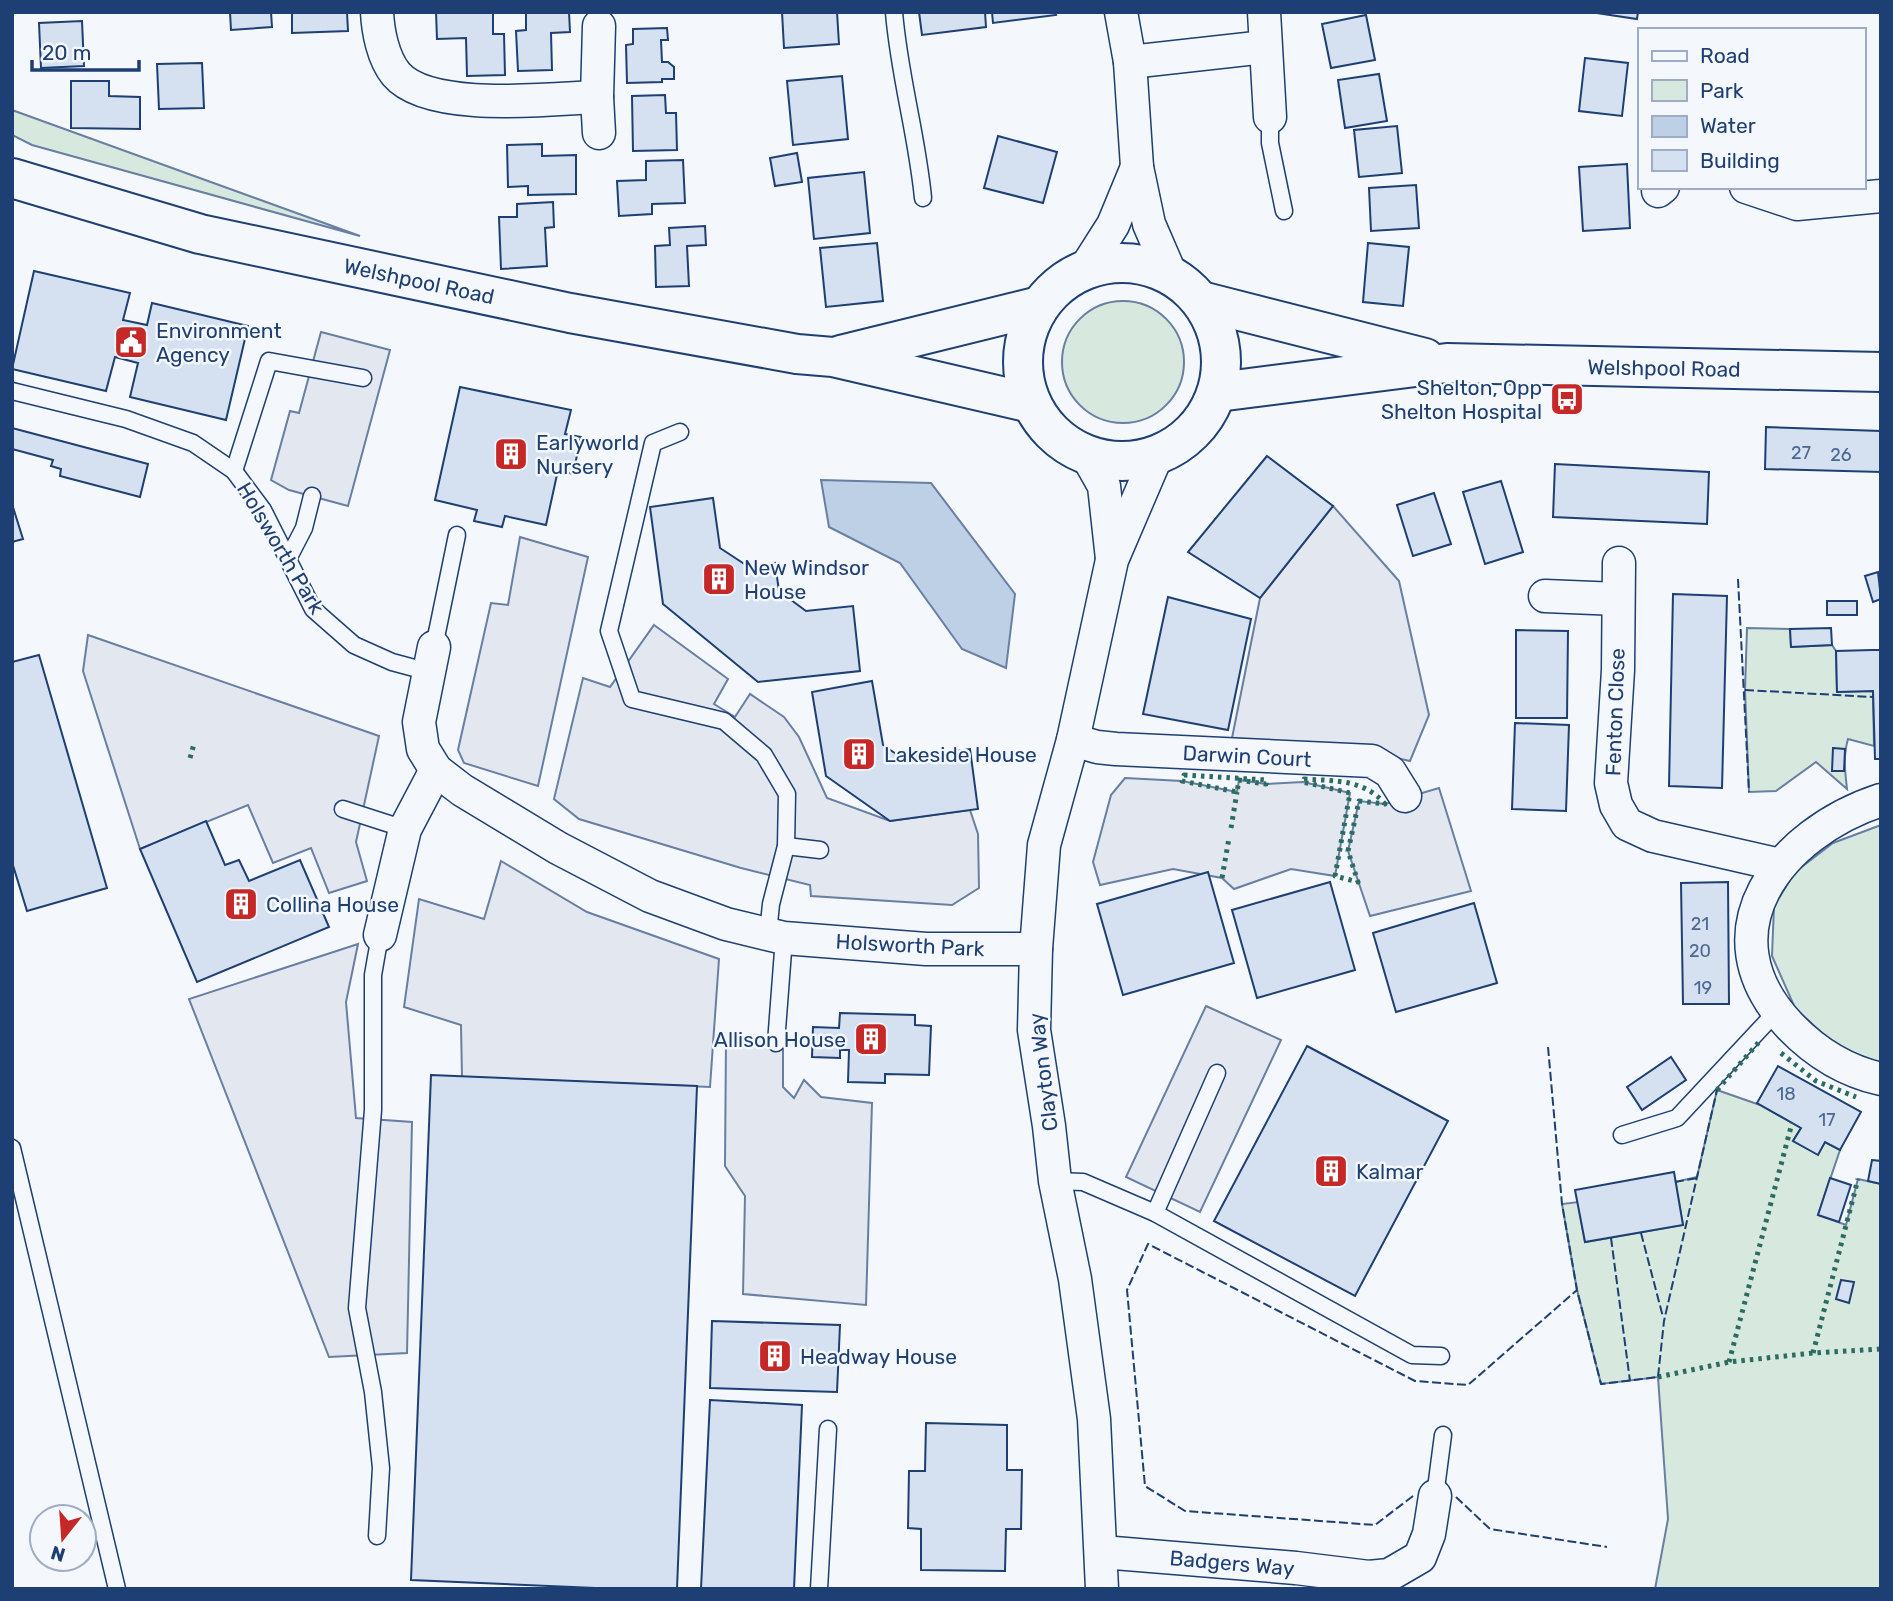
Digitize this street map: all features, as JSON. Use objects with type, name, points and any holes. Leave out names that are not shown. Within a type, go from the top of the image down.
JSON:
[{"type":"main road","name":"Welshpool Road","points":[[12,178],[200,234],[570,313],[797,354],[832,357],[1031,402]]},
{"type":"main road","name":"Welshpool Road","points":[[1117,262],[1145,265],[1171,275],[1202,301],[1216,328],[1222,364],[1217,392],[1207,415],[1189,435],[1174,447],[1157,455],[1124,461],[1104,460],[1086,454],[1052,433],[1031,402],[1023,369],[1025,338],[1040,306],[1055,287],[1085,270],[1117,262]]},
{"type":"main road","name":"Welshpool Road","points":[[1202,301],[1447,363]]},
{"type":"main road","name":"Welshpool Road","points":[[832,357],[1040,306]]},
{"type":"main road","name":"Welshpool Road","points":[[1217,392],[1447,363],[1881,372]]},
{"type":"street","points":[[377,12],[383,49],[396,75],[416,88],[448,98],[496,101],[597,97]]},
{"type":"street","points":[[1121,12],[1130,62],[1137,167],[1149,224],[1171,275]]},
{"type":"street","points":[[1264,12],[1270,117]]},
{"type":"street","points":[[599,26],[599,133]]},
{"type":"street","points":[[1130,62],[1265,47]]},
{"type":"street","points":[[1085,270],[1113,225],[1137,167]]},
{"type":"street","points":[[1752,189],[1797,204],[1881,196]]},
{"type":"street","name":"Clayton Way","points":[[1086,454],[1104,486],[1112,560]]},
{"type":"street","name":"Clayton Way","points":[[1102,1589],[1094,1419],[1075,1279],[1055,1181],[1034,1030],[1036,949],[1044,845],[1073,740],[1112,560],[1157,455]]},
{"type":"street","name":"Fenton Close","points":[[1619,564],[1618,670],[1611,783],[1616,805],[1627,824],[1653,835],[1780,865]]},
{"type":"street","points":[[1545,596],[1618,599]]},
{"type":"street","name":"Holsworth Park","points":[[432,659],[419,722],[423,750],[436,770],[462,790],[558,848],[650,896],[726,924],[776,935],[926,949],[1036,949]]},
{"type":"street","name":"Darwin Court","points":[[1073,740],[1116,749],[1375,753],[1405,796]]},
{"type":"street","points":[[380,935],[405,830],[436,770]]},
{"type":"street","points":[[1881,800],[1853,810],[1825,825],[1780,865],[1763,893],[1753,921],[1752,939],[1760,984],[1777,1012],[1806,1042],[1838,1065],[1881,1079]]},
{"type":"street","name":"Badgers Way","points":[[1102,1552],[1298,1578],[1389,1575],[1420,1557],[1429,1534],[1435,1496]]},
{"type":"lane","points":[[894,12],[920,163],[923,198]]},
{"type":"lane","points":[[1270,117],[1270,142],[1284,211]]},
{"type":"lane","points":[[234,471],[269,361],[363,378]]},
{"type":"lane","name":"Holsworth Park","points":[[12,391],[126,419],[193,443],[234,471],[263,510],[313,610],[354,645],[391,662],[432,659]]},
{"type":"lane","points":[[680,432],[653,443],[609,631],[632,699],[724,721],[764,755],[787,794],[786,846],[771,904],[776,935],[776,1044]]},
{"type":"lane","points":[[288,559],[303,528],[312,496]]},
{"type":"lane","points":[[432,659],[457,535]]},
{"type":"lane","points":[[344,809],[405,830]]},
{"type":"lane","points":[[786,846],[820,850]]},
{"type":"lane","points":[[377,1536],[381,1468],[373,1392],[357,1308],[373,1110],[373,975],[380,935]]},
{"type":"lane","points":[[1622,1135],[1677,1118],[1777,1012]]},
{"type":"lane","points":[[1155,1213],[1217,1073]]},
{"type":"lane","points":[[12,1148],[117,1589]]},
{"type":"lane","points":[[1055,1181],[1083,1182],[1155,1213],[1412,1355],[1441,1356]]},
{"type":"lane","points":[[819,1589],[828,1429]]},
{"type":"lane","points":[[1435,1496],[1443,1435]]},
{"type":"green space","points":[[12,110],[360,236],[32,145],[12,135]]},
{"type":"green space","points":[[1123,301],[1146,306],[1166,319],[1179,339],[1184,362],[1179,385],[1166,405],[1146,418],[1123,423],[1100,418],[1080,405],[1067,385],[1062,362],[1067,339],[1080,319],[1100,306]]},
{"type":"green space","points":[[1747,628],[1790,629],[1791,647],[1832,645],[1836,651],[1837,692],[1873,691],[1874,746],[1848,739],[1845,758],[1847,789],[1816,762],[1776,791],[1749,792],[1745,690]]},
{"type":"green space","points":[[1881,825],[1881,1064],[1836,1046],[1795,1008],[1772,956],[1774,906],[1795,872],[1833,843]]},
{"type":"green space","points":[[1717,1090],[1760,1105],[1801,1128],[1793,1141],[1818,1154],[1825,1142],[1840,1150],[1818,1215],[1846,1225],[1858,1179],[1881,1184],[1881,1589],[1655,1589],[1668,1519],[1658,1377],[1601,1384],[1577,1290],[1562,1204],[1578,1202],[1585,1242],[1683,1225],[1675,1182],[1697,1177]]},
{"type":"shaded area","points":[[321,332],[390,350],[348,506],[289,490],[271,480],[290,411],[299,413]]},
{"type":"shaded area","points":[[1333,506],[1399,581],[1429,715],[1410,761],[1347,747],[1232,738],[1260,598]]},
{"type":"shaded area","points":[[520,537],[588,557],[538,786],[464,763],[458,750],[491,603],[508,605]]},
{"type":"shaded area","points":[[654,625],[728,679],[714,704],[735,717],[750,694],[784,717],[799,737],[827,798],[890,821],[970,810],[978,834],[979,888],[952,905],[811,896],[810,885],[741,868],[579,819],[554,799],[583,678],[610,687]]},
{"type":"shaded area","points":[[88,635],[379,736],[356,842],[367,881],[329,893],[311,848],[273,863],[248,805],[140,849],[83,671]]},
{"type":"shaded area","points":[[1125,778],[1182,781],[1237,792],[1239,780],[1266,784],[1303,782],[1350,793],[1335,876],[1291,869],[1234,889],[1222,878],[1173,869],[1100,885],[1093,862],[1111,795]]},
{"type":"shaded area","points":[[1439,788],[1471,891],[1370,916],[1348,851],[1359,801],[1385,804]]},
{"type":"shaded area","points":[[501,861],[587,912],[719,959],[710,1087],[462,1077],[461,1025],[404,1007],[419,899],[484,919]]},
{"type":"shaded area","points":[[358,944],[346,1002],[356,1118],[412,1122],[407,1353],[329,1357],[189,999]]},
{"type":"shaded area","points":[[1206,1006],[1281,1040],[1200,1212],[1126,1177]]},
{"type":"shaded area","points":[[783,1038],[783,1087],[794,1098],[804,1080],[821,1097],[872,1103],[866,1305],[743,1294],[745,1196],[725,1166],[726,1040]]},
{"type":"water","points":[[821,480],[931,483],[1015,594],[1006,668],[962,649],[900,563],[829,527]]},
{"type":"building","points":[[230,12],[271,12],[272,27],[231,30]]},
{"type":"building","points":[[292,12],[347,12],[348,31],[292,33]]},
{"type":"building","points":[[436,12],[493,12],[493,34],[504,34],[505,75],[467,76],[466,38],[437,39]]},
{"type":"building","points":[[526,12],[569,12],[570,32],[551,33],[552,70],[518,71],[516,31],[526,30]]},
{"type":"building","points":[[782,12],[837,12],[839,44],[784,48]]},
{"type":"building","points":[[919,12],[985,12],[986,27],[922,35]]},
{"type":"building","points":[[992,12],[1055,12],[1056,15],[993,23]]},
{"type":"building","points":[[1590,12],[1638,12],[1637,19]]},
{"type":"building","points":[[1366,15],[1375,60],[1331,68],[1322,24]]},
{"type":"building","points":[[82,21],[84,66],[41,68],[39,23]]},
{"type":"building","points":[[667,28],[668,40],[661,40],[662,62],[668,62],[674,67],[674,79],[627,83],[626,45],[633,44],[633,29]]},
{"type":"building","points":[[1585,58],[1628,63],[1622,116],[1579,111]]},
{"type":"building","points":[[202,63],[204,108],[159,109],[157,64]]},
{"type":"building","points":[[1379,74],[1387,121],[1345,128],[1338,80]]},
{"type":"building","points":[[842,76],[848,139],[793,145],[787,81]]},
{"type":"building","points":[[71,81],[109,81],[109,96],[140,97],[140,129],[71,128]]},
{"type":"building","points":[[665,95],[666,113],[676,113],[677,150],[633,151],[632,96]]},
{"type":"building","points":[[1397,126],[1402,173],[1359,177],[1354,130]]},
{"type":"building","points":[[998,136],[1057,152],[1043,203],[984,188]]},
{"type":"building","points":[[542,144],[542,156],[576,155],[576,194],[528,195],[528,186],[508,187],[507,145]]},
{"type":"building","points":[[797,153],[802,182],[775,186],[770,158]]},
{"type":"building","points":[[683,160],[685,203],[652,204],[652,214],[619,216],[617,181],[646,180],[646,161]]},
{"type":"building","points":[[1627,164],[1630,228],[1583,231],[1579,167]]},
{"type":"building","points":[[864,172],[870,233],[814,239],[808,178]]},
{"type":"building","points":[[1416,185],[1419,228],[1371,231],[1369,188]]},
{"type":"building","points":[[553,202],[554,227],[545,228],[547,266],[501,269],[499,217],[517,217],[517,204]]},
{"type":"building","points":[[705,226],[706,245],[687,246],[689,286],[656,287],[655,246],[670,245],[669,228]]},
{"type":"building","points":[[877,243],[883,301],[826,307],[820,248]]},
{"type":"building","points":[[1368,243],[1409,247],[1403,306],[1363,302]]},
{"type":"building","name":"Environment Agency","points":[[34,271],[130,293],[123,320],[147,325],[152,303],[248,326],[226,420],[130,397],[138,363],[115,357],[106,391],[12,369]]},
{"type":"building","name":"Earlyworld Nursery","points":[[460,387],[571,410],[565,434],[581,437],[573,474],[558,470],[546,525],[505,516],[502,527],[474,521],[477,510],[435,500]]},
{"type":"building","points":[[1766,427],[1881,431],[1881,472],[1765,469]]},
{"type":"building","points":[[12,428],[148,464],[140,497],[60,476],[61,469],[51,466],[53,460],[12,449]]},
{"type":"building","points":[[1267,456],[1333,506],[1260,598],[1188,552]]},
{"type":"building","points":[[1555,464],[1709,472],[1707,524],[1553,517]]},
{"type":"building","points":[[1501,481],[1523,552],[1485,564],[1463,492]]},
{"type":"building","points":[[1434,493],[1451,544],[1413,556],[1397,505]]},
{"type":"building","name":"New Windsor House","points":[[713,498],[720,548],[749,567],[775,563],[779,591],[806,611],[853,606],[860,671],[758,682],[663,604],[650,507]]},
{"type":"building","points":[[12,504],[23,539],[12,542]]},
{"type":"building","points":[[1878,572],[1881,599],[1873,602],[1865,576]]},
{"type":"building","points":[[1673,594],[1727,596],[1722,788],[1669,786]]},
{"type":"building","points":[[1168,597],[1251,619],[1228,730],[1143,714]]},
{"type":"building","points":[[1827,601],[1857,601],[1857,615],[1827,615]]},
{"type":"building","points":[[1831,628],[1832,645],[1791,647],[1790,629]]},
{"type":"building","points":[[1516,630],[1568,631],[1567,718],[1516,718]]},
{"type":"building","points":[[1881,650],[1881,759],[1875,759],[1873,691],[1837,692],[1836,651]]},
{"type":"building","points":[[39,655],[107,888],[27,911],[12,862],[12,662]]},
{"type":"building","name":"Lakeside House","points":[[872,681],[883,745],[902,758],[970,749],[978,809],[890,821],[826,776],[812,692]]},
{"type":"building","points":[[1515,723],[1569,725],[1566,811],[1512,809]]},
{"type":"building","points":[[1833,748],[1845,749],[1844,771],[1832,771]]},
{"type":"building","name":"Collina House","points":[[206,821],[225,865],[239,860],[249,881],[300,860],[329,927],[197,982],[140,849]]},
{"type":"building","points":[[1208,872],[1234,963],[1123,995],[1097,904]]},
{"type":"building","points":[[1330,882],[1355,970],[1257,998],[1232,910]]},
{"type":"building","points":[[1728,882],[1729,1004],[1683,1004],[1681,883]]},
{"type":"building","points":[[1474,903],[1497,983],[1396,1012],[1373,933]]},
{"type":"building","name":"Allison House","points":[[840,1013],[915,1015],[915,1025],[931,1026],[929,1075],[885,1074],[885,1083],[848,1082],[849,1050],[840,1050],[840,1058],[812,1057],[813,1027],[839,1028]]},
{"type":"building","name":"Kalmar","points":[[1307,1046],[1448,1121],[1355,1296],[1214,1221]]},
{"type":"building","points":[[1671,1057],[1686,1080],[1642,1110],[1627,1087]]},
{"type":"building","points":[[1778,1066],[1861,1112],[1840,1150],[1825,1142],[1818,1155],[1793,1141],[1801,1128],[1757,1103]]},
{"type":"building","points":[[431,1075],[697,1086],[677,1589],[411,1580]]},
{"type":"building","points":[[1872,1160],[1881,1161],[1881,1184],[1868,1181]]},
{"type":"building","points":[[1674,1172],[1683,1225],[1585,1242],[1575,1190]]},
{"type":"building","points":[[1830,1178],[1851,1185],[1839,1222],[1818,1215]]},
{"type":"building","points":[[1841,1280],[1854,1282],[1849,1303],[1836,1299]]},
{"type":"building","name":"Headway House","points":[[712,1321],[840,1325],[837,1392],[710,1388]]},
{"type":"building","points":[[710,1400],[802,1405],[794,1589],[701,1589]]},
{"type":"building","points":[[926,1423],[1007,1425],[1007,1470],[1022,1470],[1021,1529],[1006,1529],[1005,1571],[921,1570],[921,1529],[908,1528],[909,1471],[925,1471]]},
{"type":"hedge","points":[[190,758],[194,744]]},
{"type":"hedge","points":[[1184,775],[1266,780],[1266,784],[1239,780],[1237,792],[1182,781],[1184,775]]},
{"type":"hedge","points":[[1304,779],[1337,781],[1358,786],[1368,790],[1385,804],[1359,801],[1348,851],[1358,882],[1335,876],[1350,793],[1303,782],[1304,779]]},
{"type":"hedge","points":[[1231,828],[1237,792]]},
{"type":"hedge","points":[[1222,878],[1229,838]]},
{"type":"hedge","points":[[1717,1090],[1759,1042]]},
{"type":"hedge","points":[[1781,1053],[1816,1081],[1856,1097]]},
{"type":"hedge","points":[[1729,1362],[1792,1123]]},
{"type":"hedge","points":[[1813,1353],[1858,1179]]},
{"type":"hedge","points":[[1658,1377],[1729,1362],[1881,1349]]},
{"type":"fence","points":[[1738,579],[1749,792]]},
{"type":"fence","points":[[1745,690],[1873,697]]},
{"type":"fence","points":[[1548,1047],[1562,1204],[1577,1290],[1601,1384],[1658,1377],[1664,1321],[1717,1090]]},
{"type":"fence","points":[[1675,1182],[1697,1178]]},
{"type":"fence","points":[[1641,1233],[1663,1317]]},
{"type":"fence","points":[[1611,1238],[1630,1381]]},
{"type":"fence","points":[[1413,1496],[1375,1525],[1185,1511],[1145,1486],[1127,1290],[1148,1244],[1415,1381],[1468,1385],[1577,1290]]},
{"type":"fence","points":[[1456,1497],[1490,1529],[1607,1547]]},
{"type":"place","name":"Environment Agency","points":[[131,342]]},
{"type":"place","name":"Shelton, Opp Shelton Hospital","points":[[1567,399]]},
{"type":"place","name":"Earlyworld Nursery","points":[[511,454]]},
{"type":"place","name":"New Windsor House","points":[[719,579]]},
{"type":"place","name":"Lakeside House","points":[[859,754]]},
{"type":"place","name":"Collina House","points":[[241,904]]},
{"type":"place","name":"Allison House","points":[[871,1039]]},
{"type":"place","name":"Kalmar","points":[[1331,1171]]},
{"type":"place","name":"Headway House","points":[[775,1356]]}]
